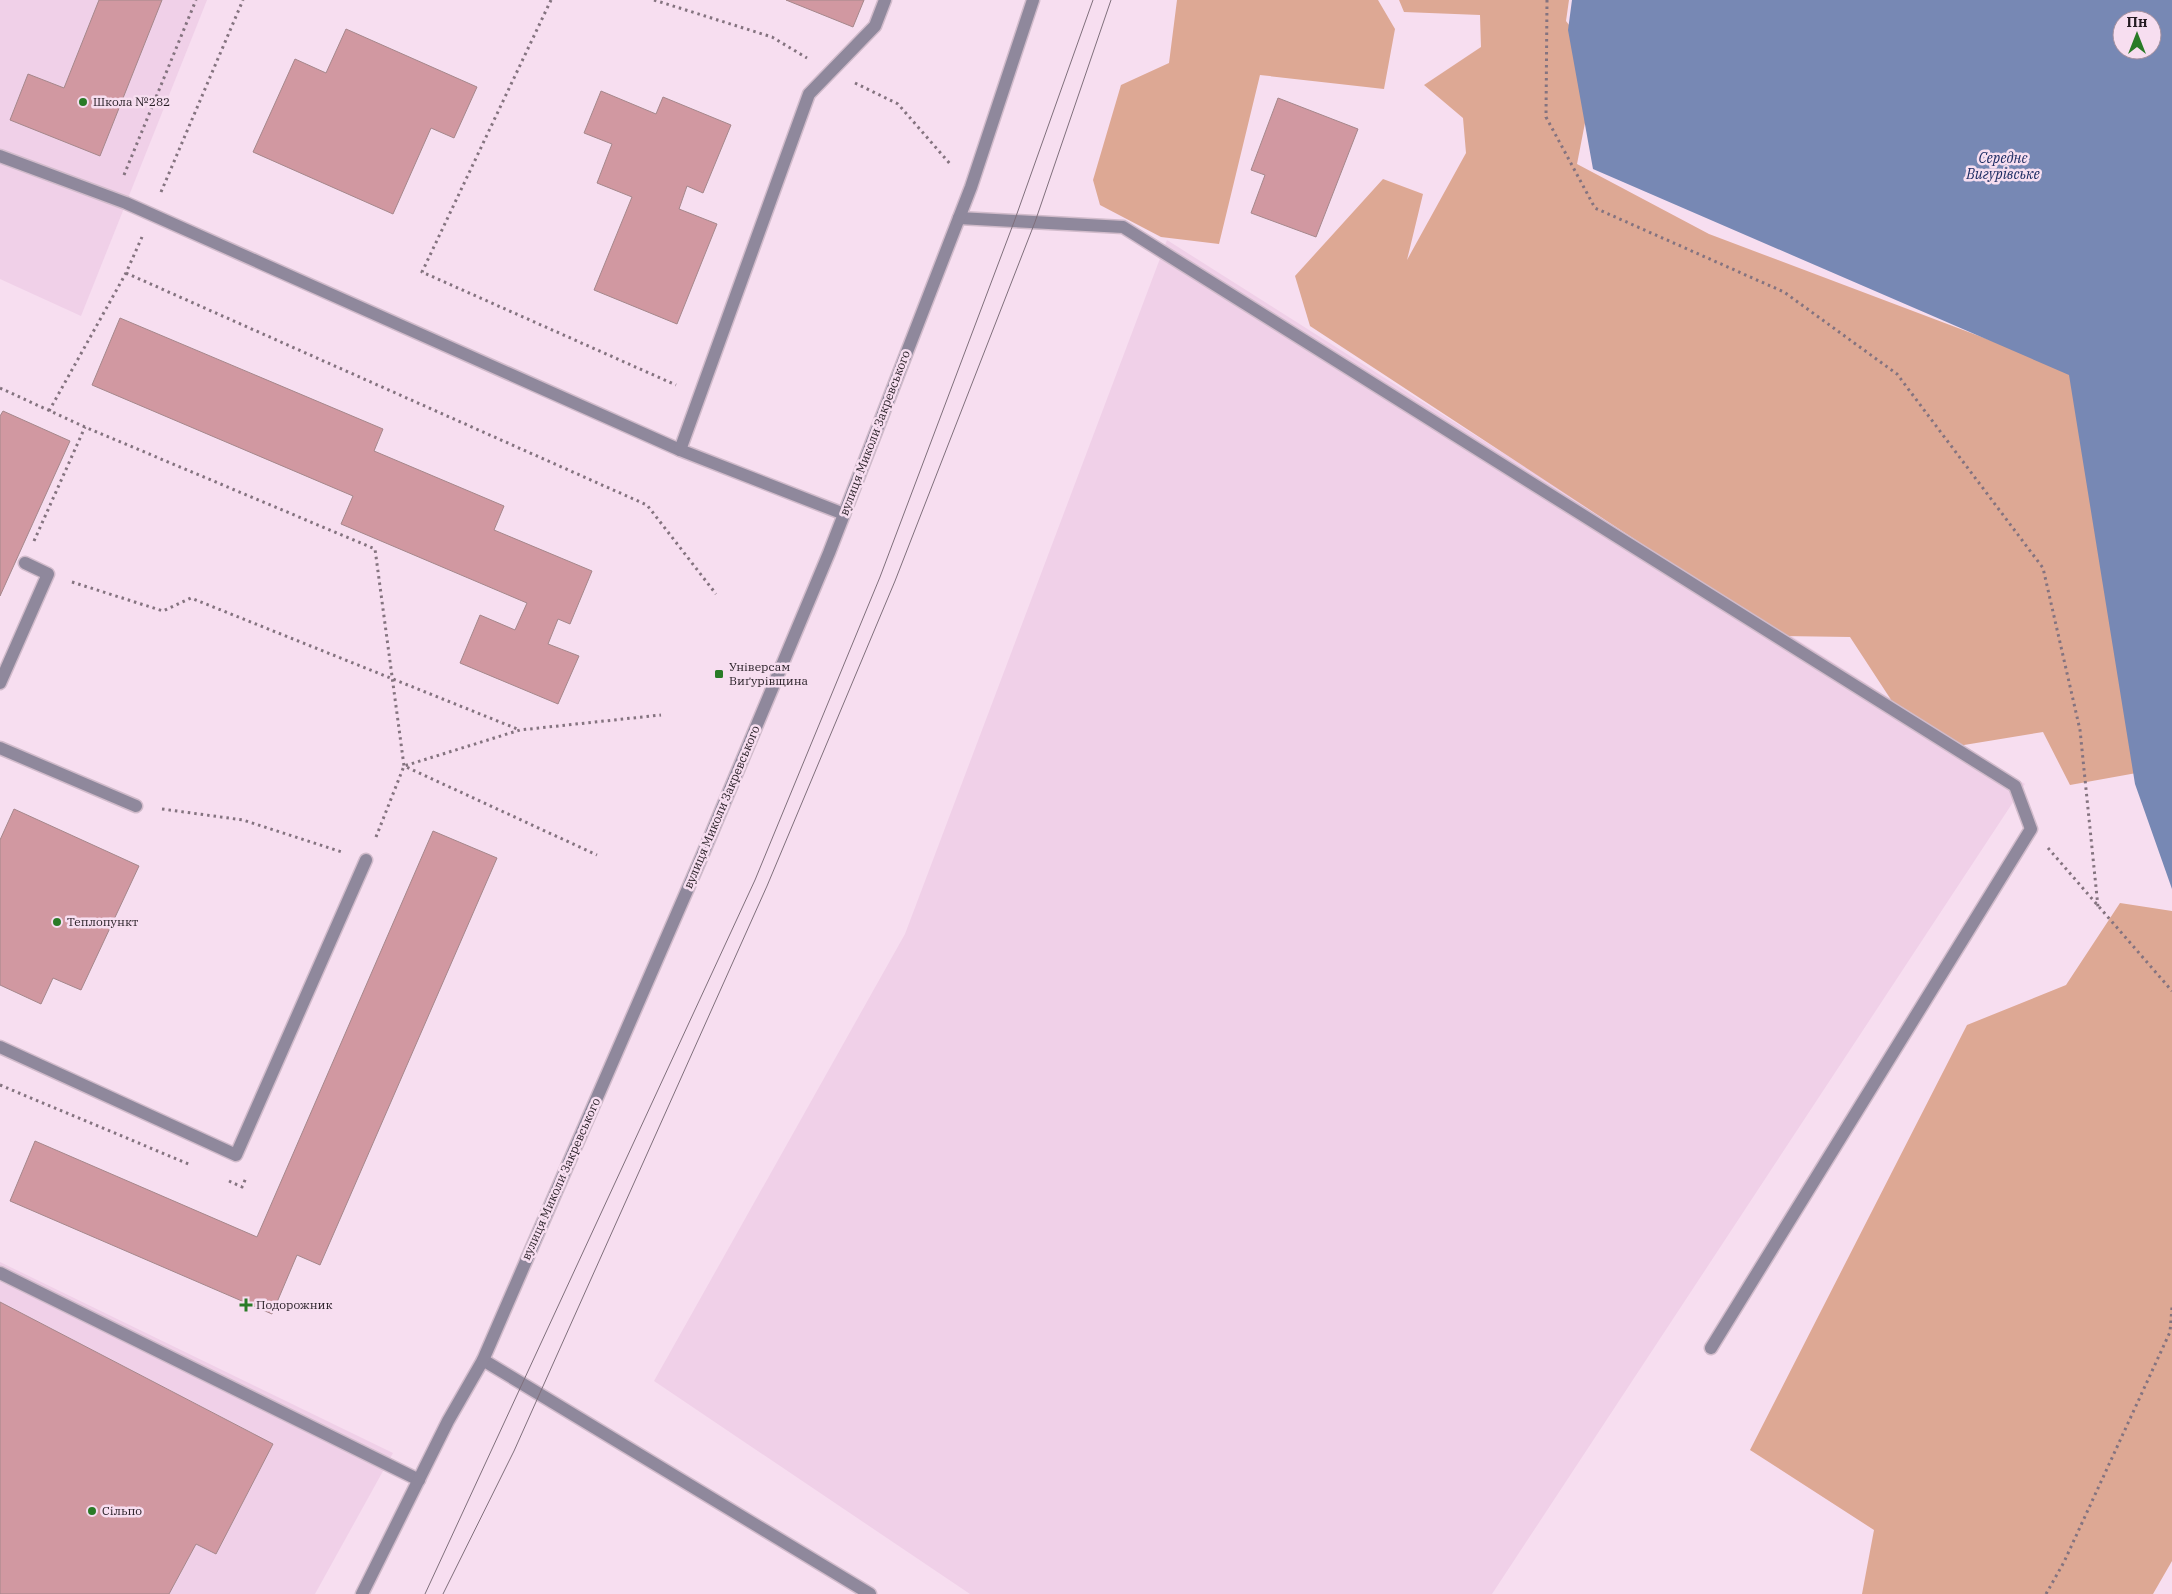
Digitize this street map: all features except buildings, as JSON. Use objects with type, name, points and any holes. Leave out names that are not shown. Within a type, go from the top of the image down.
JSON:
[{"type":"street","points":[[680,450],[809,94],[876,26],[885,0]]},
{"type":"street","name":"вулиця Миколи Закревського","points":[[362,1594],[448,1421],[483,1360],[702,856],[844,514],[959,218],[1034,0]]},
{"type":"street","points":[[0,156],[115,200],[680,450],[844,514]]},
{"type":"street","points":[[959,218],[1124,227],[2015,786],[2031,829],[1711,1348]]},
{"type":"street","points":[[0,683],[48,574],[24,564]]},
{"type":"street","points":[[0,748],[136,806]]},
{"type":"street","points":[[0,1046],[236,1156],[366,860]]},
{"type":"street","points":[[0,1273],[419,1480]]},
{"type":"street","points":[[483,1360],[870,1594]]},
{"type":"path","points":[[115,200],[196,0]]},
{"type":"path","points":[[551,0],[422,272],[699,395]]},
{"type":"path","points":[[654,0],[772,38],[831,72],[898,104],[971,187]]},
{"type":"path","points":[[1546,0],[1546,117],[1595,208],[1784,292],[1897,374],[2043,568],[2080,730],[2098,907]]},
{"type":"path","points":[[126,273],[647,505],[716,594]]},
{"type":"path","points":[[0,388],[84,427],[376,549],[404,766],[366,860],[243,820],[136,806]]},
{"type":"path","points":[[24,564],[84,427]]},
{"type":"path","points":[[48,574],[162,611],[191,598],[393,681],[520,730]]},
{"type":"path","points":[[404,766],[520,730],[661,715]]},
{"type":"path","points":[[404,766],[597,855]]},
{"type":"path","points":[[2031,829],[2172,991]]},
{"type":"path","points":[[0,1085],[197,1168]]},
{"type":"path","points":[[224,1179],[242,1187],[250,1169]]},
{"type":"path","points":[[2046,1594],[2064,1562],[2170,1332],[2172,1307]]},
{"type":"shaded area","name":"Школа №282","points":[[0,0],[207,0],[81,316],[0,279]]},
{"type":"shaded area","points":[[1177,0],[1378,0],[1395,29],[1384,89],[1260,75],[1219,244],[1161,237],[1100,205],[1093,180],[1121,85],[1169,63]]},
{"type":"shaded area","points":[[1399,0],[1569,0],[1566,21],[1597,61],[1577,164],[1709,234],[2077,373],[2142,772],[2070,785],[2043,732],[1958,746],[1901,715],[1850,637],[1782,636],[1310,326],[1295,276],[1383,179],[1423,194],[1407,260],[1466,153],[1463,118],[1424,85],[1481,47],[1480,15],[1404,12]]},
{"type":"shaded area","points":[[1167,240],[2025,784],[1492,1594],[970,1594],[654,1381],[905,934]]},
{"type":"shaded area","points":[[2120,903],[2172,911],[2172,1561],[2153,1594],[1862,1594],[1874,1530],[1750,1450],[1967,1025],[2066,985]]},
{"type":"shaded area","points":[[0,1262],[393,1453],[315,1594],[0,1594]]},
{"type":"water","name":"Середнє Вигурівське","points":[[1572,0],[2172,0],[2172,889],[2135,784],[2069,375],[1593,169],[1568,30]]},
{"type":"tram line","points":[[425,1594],[755,880],[880,577],[1014,222],[1093,0]]},
{"type":"tram line","points":[[443,1594],[514,1451],[767,886],[895,581],[1035,222],[1111,0]]},
{"type":"place","name":"Школа №282","points":[[83,102]]},
{"type":"place","name":"Універсам Виґурівщина","points":[[719,674]]},
{"type":"place","name":"Теплопункт","points":[[57,922]]},
{"type":"place","name":"Подорожник","points":[[246,1305]]},
{"type":"place","name":"Сільпо","points":[[92,1511]]}]
